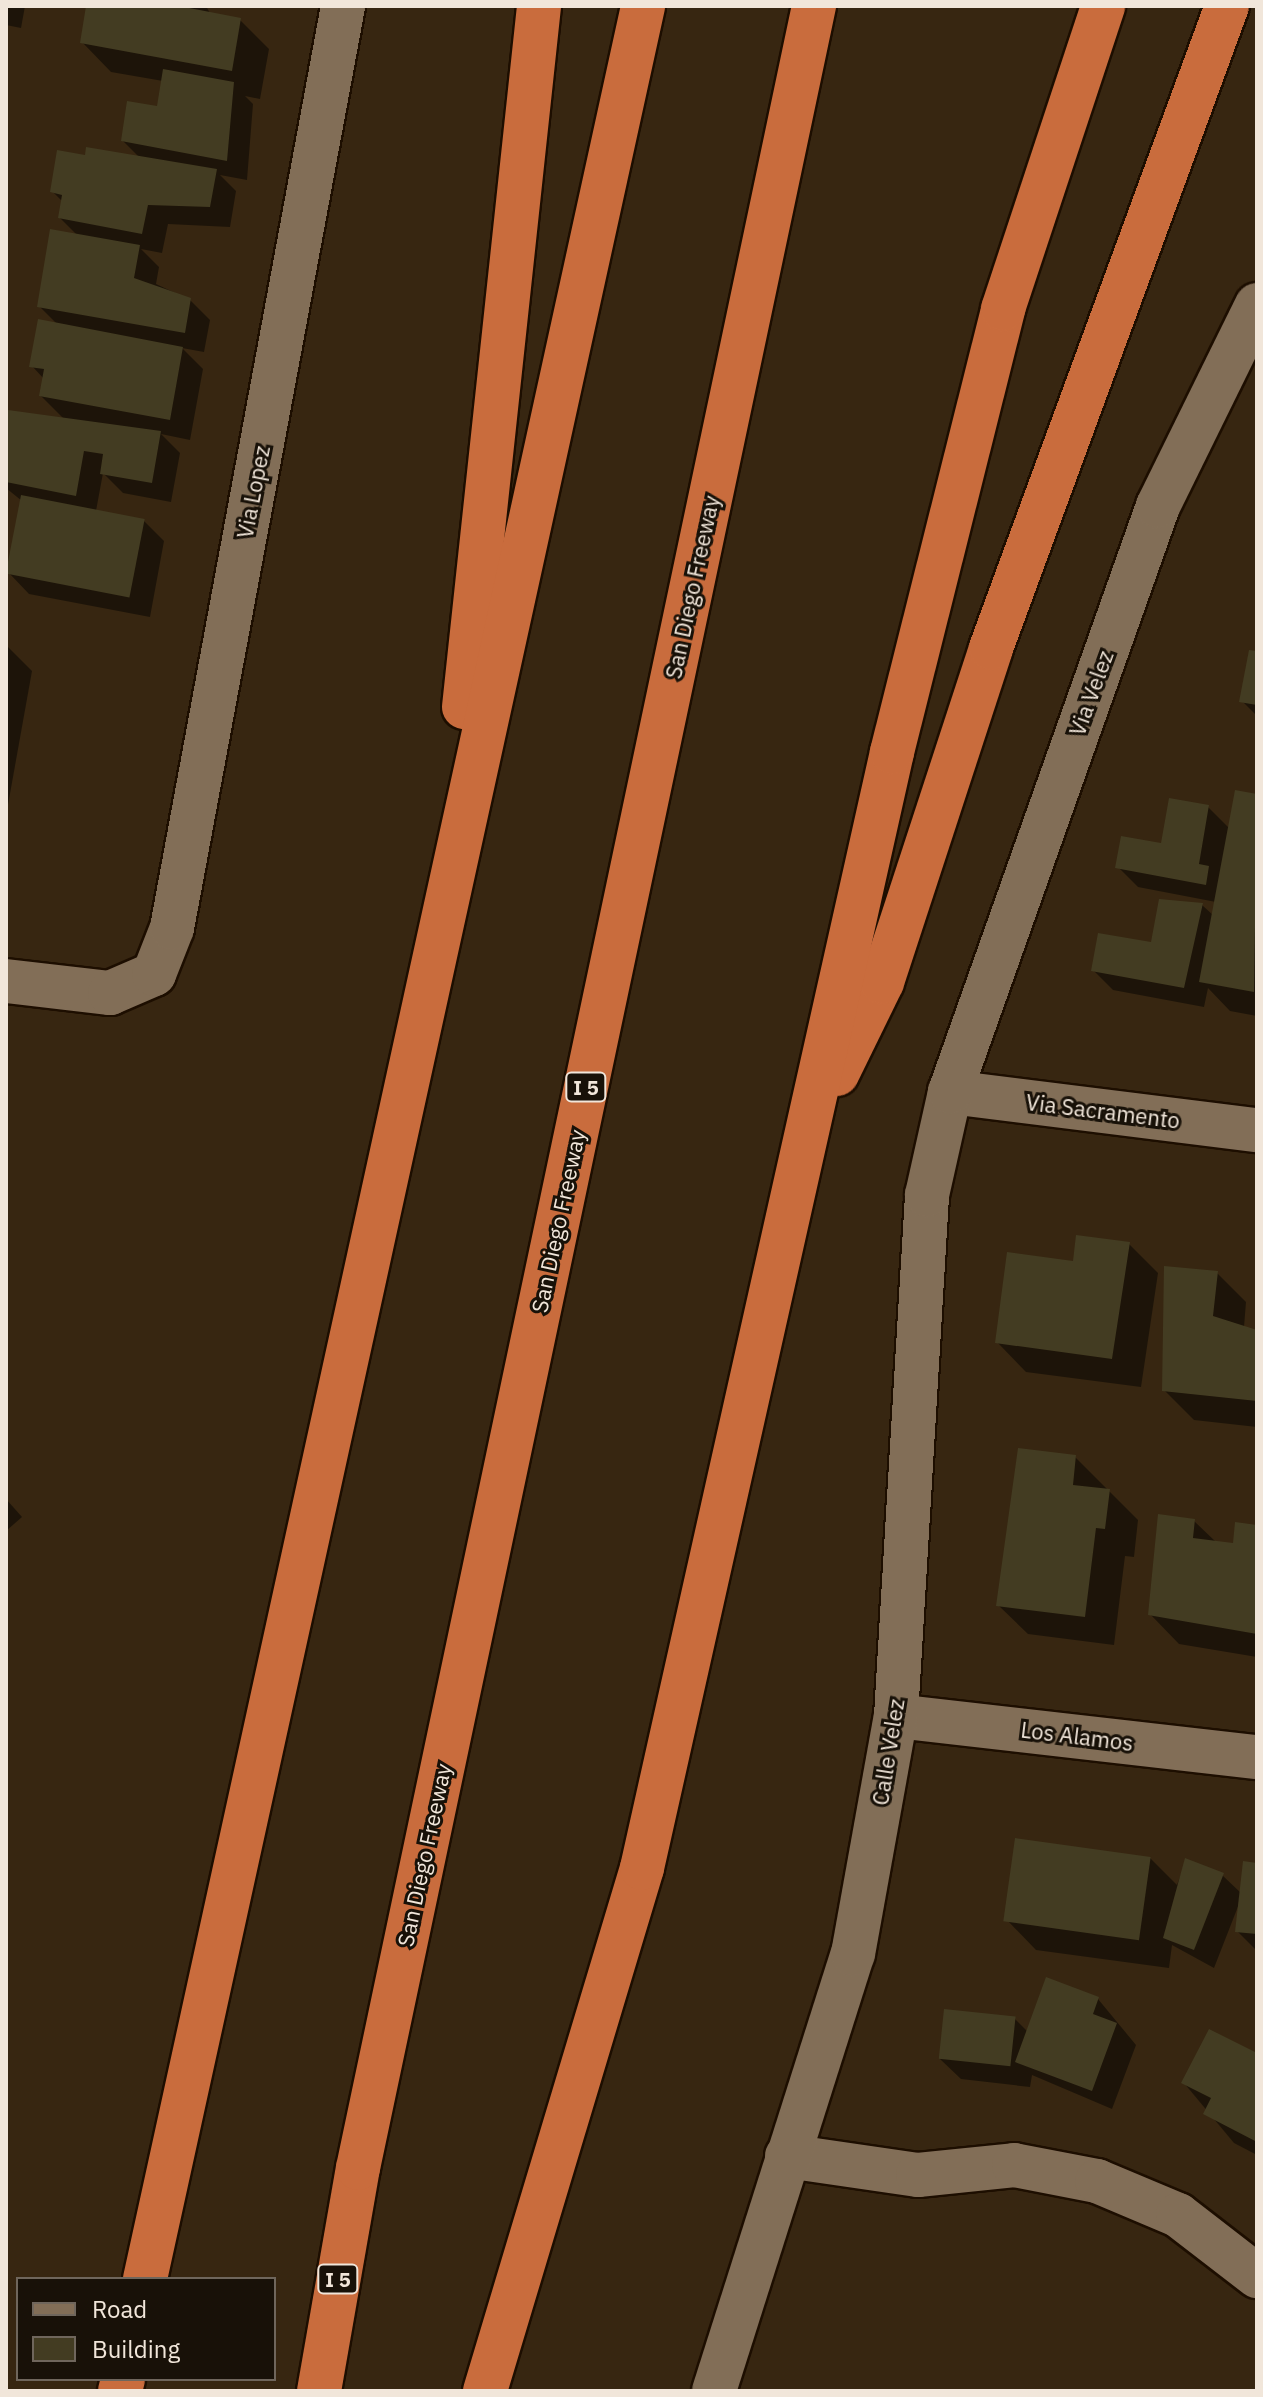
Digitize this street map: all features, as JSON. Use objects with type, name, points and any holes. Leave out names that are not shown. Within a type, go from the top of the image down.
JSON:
[{"type":"highway","points":[[438,940],[539,6]]},
{"type":"highway","points":[[145,2277],[643,6]]},
{"type":"highway","name":"San Diego Freeway","points":[[319,2391],[358,2168],[814,6]]},
{"type":"highway","points":[[485,2391],[642,1868],[804,1141],[1003,309],[1103,6]]},
{"type":"highway","points":[[804,1141],[882,982],[991,648],[1227,6]]},
{"type":"street","name":"Via Lopez","points":[[6,981],[110,993],[154,974],[172,928],[343,6]]},
{"type":"street","name":"Via Velez","points":[[950,1092],[1158,506],[1257,305]]},
{"type":"street","name":"Via Sacramento","points":[[950,1092],[1257,1130]]},
{"type":"street","name":"Calle Velez","points":[[714,2391],[853,1954],[896,1716],[927,1195],[950,1092]]},
{"type":"street","name":"Los Alamos","points":[[896,1716],[1257,1757]]},
{"type":"street","points":[[787,2156],[918,2175],[1014,2165],[1097,2181],[1178,2215],[1257,2276]]},
{"type":"building","points":[[86,6],[179,6],[241,18],[232,71],[80,43]]},
{"type":"building","points":[[163,69],[234,82],[227,161],[121,141],[127,101],[157,106]]},
{"type":"building","points":[[86,147],[217,169],[210,207],[148,205],[142,234],[58,218],[62,195],[50,192],[57,150],[85,155]]},
{"type":"building","points":[[50,229],[140,245],[134,278],[191,298],[185,333],[37,307]]},
{"type":"building","points":[[38,319],[183,347],[170,420],[39,396],[44,369],[29,367]]},
{"type":"building","points":[[8,410],[161,431],[152,483],[100,474],[103,454],[84,451],[76,496],[6,482]]},
{"type":"building","points":[[21,495],[145,519],[129,598],[6,574]]},
{"type":"building","points":[[1249,650],[1257,651],[1257,705],[1239,702]]},
{"type":"building","points":[[1235,790],[1257,794],[1254,992],[1199,982]]},
{"type":"building","points":[[1169,798],[1209,805],[1199,864],[1209,866],[1206,885],[1115,868],[1121,836],[1161,843]]},
{"type":"building","points":[[1159,899],[1203,903],[1184,988],[1091,971],[1098,933],[1151,942]]},
{"type":"building","points":[[1076,1235],[1130,1242],[1112,1359],[995,1343],[1007,1252],[1073,1261]]},
{"type":"building","points":[[1164,1266],[1218,1271],[1213,1316],[1257,1330],[1257,1401],[1162,1391]]},
{"type":"building","points":[[1018,1448],[1076,1455],[1073,1485],[1110,1489],[1105,1529],[1096,1528],[1085,1617],[996,1606]]},
{"type":"building","points":[[1158,1514],[1195,1519],[1193,1538],[1233,1543],[1235,1522],[1257,1525],[1257,1634],[1148,1615]]},
{"type":"building","points":[[1015,1838],[1151,1857],[1139,1940],[1003,1921]]},
{"type":"building","points":[[1185,1858],[1224,1873],[1194,1950],[1163,1938]]},
{"type":"building","points":[[1243,1861],[1257,1863],[1257,1934],[1235,1932]]},
{"type":"building","points":[[1046,1977],[1099,1997],[1093,2014],[1117,2023],[1092,2091],[1015,2062]]},
{"type":"building","points":[[944,2009],[1016,2017],[1010,2066],[939,2059]]},
{"type":"building","points":[[1209,2029],[1257,2053],[1257,2142],[1203,2114],[1211,2098],[1181,2083]]}]
